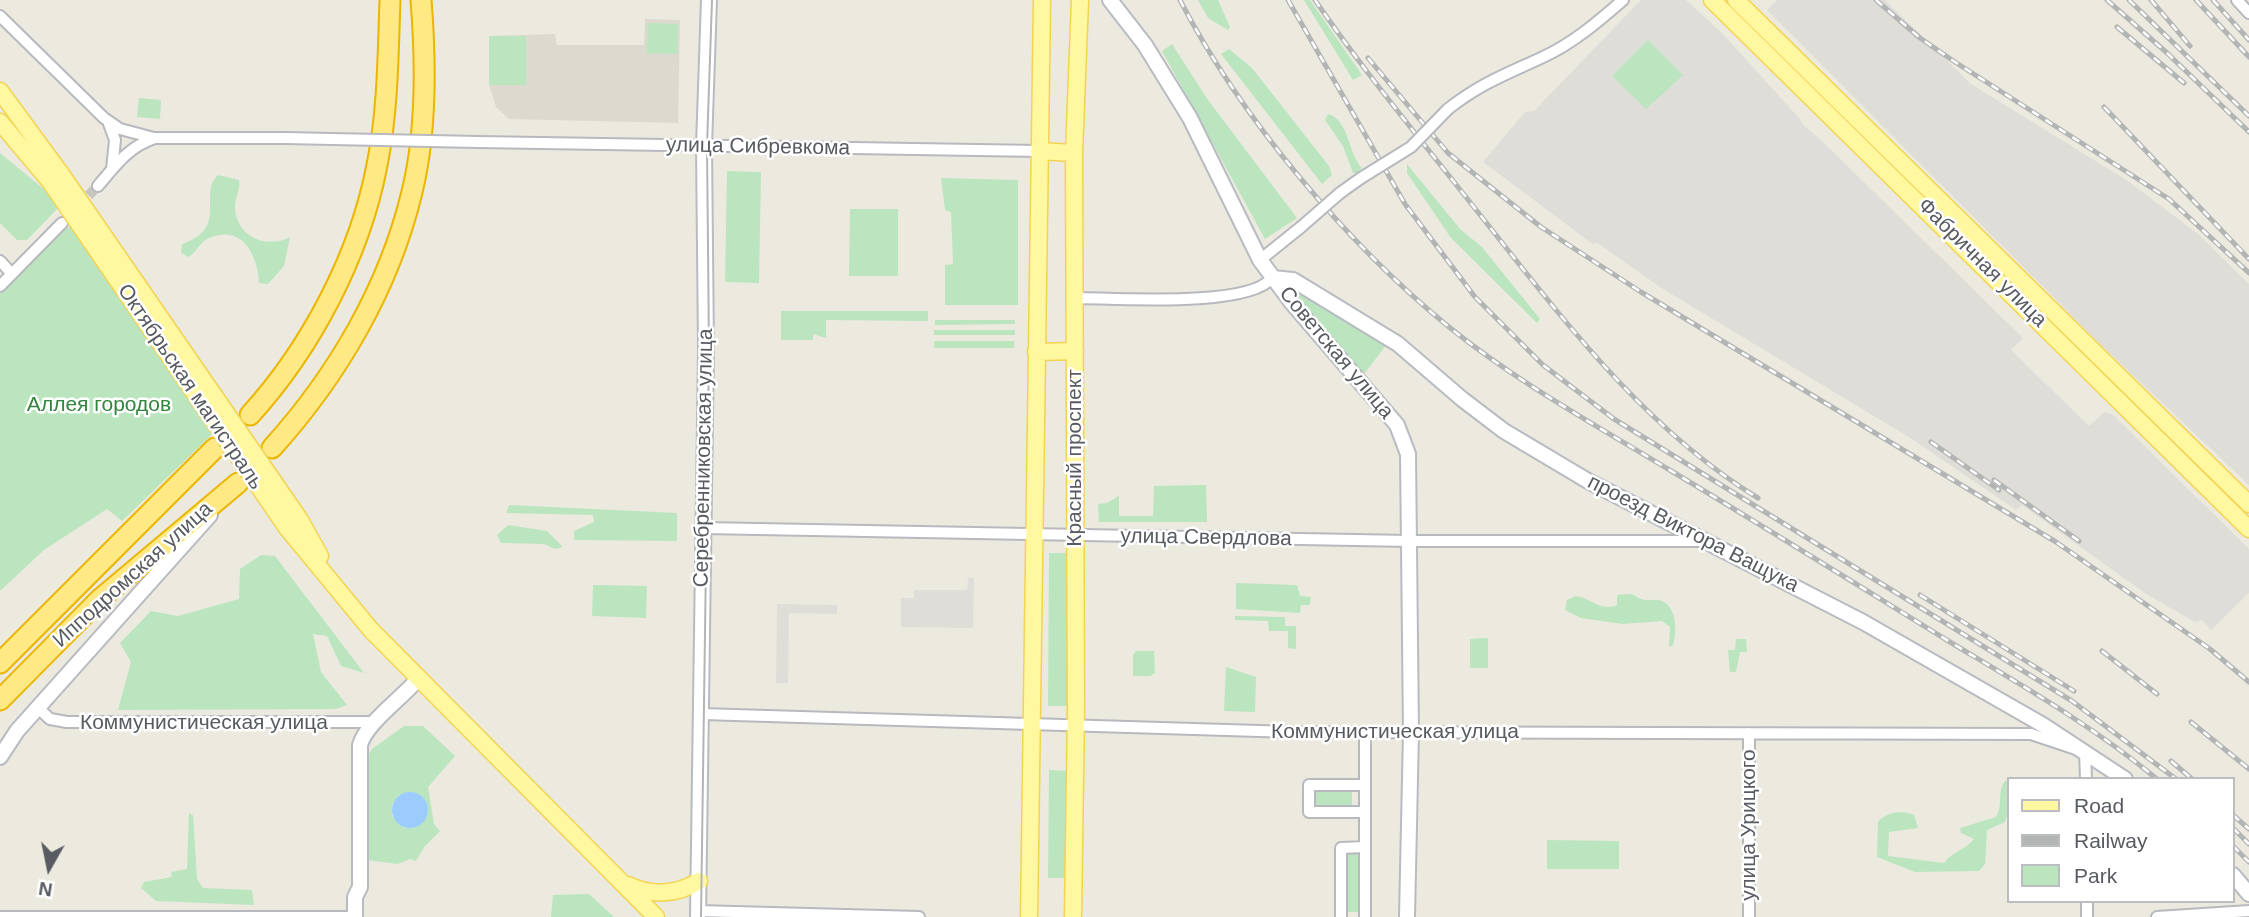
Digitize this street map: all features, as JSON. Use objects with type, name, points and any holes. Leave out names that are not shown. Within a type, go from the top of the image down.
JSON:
[{"type":"highway","points":[[250,415],[310,332],[343,269],[364,215],[383,130],[390,0]]},
{"type":"highway","points":[[272,448],[303,411],[348,346],[380,287],[409,203],[416,169],[422,111],[421,0]]},
{"type":"highway","name":"Ипподромская улица","points":[[0,663],[215,449]]},
{"type":"highway","name":"Ипподромская улица","points":[[0,700],[100,599],[238,483]]},
{"type":"main road","name":"Красный проспект","points":[[1029,917],[1042,0]]},
{"type":"main road","name":"Красный проспект","points":[[1073,917],[1076,727],[1074,153],[1080,0]]},
{"type":"main road","name":"Фабричная улица","points":[[1712,0],[2249,529]]},
{"type":"main road","name":"Фабричная улица","points":[[1736,0],[2249,504]]},
{"type":"main road","points":[[0,91],[55,177]]},
{"type":"main road","points":[[0,121],[55,177]]},
{"type":"main road","points":[[1039,151],[1074,153]]},
{"type":"main road","name":"Октябрьская магистраль","points":[[55,177],[338,589],[370,630],[656,917]]},
{"type":"main road","points":[[1036,352],[1075,351]]},
{"type":"main road","points":[[620,881],[657,894],[691,886],[699,881]]},
{"type":"street","name":"Серебренниковская улица","points":[[698,914],[702,714],[704,146],[709,0]]},
{"type":"street","name":"Советская улица","points":[[1110,0],[1145,45],[1190,118],[1260,260],[1272,278],[1397,425],[1408,454],[1411,732],[1407,917]]},
{"type":"street","points":[[1260,260],[1340,192],[1411,147],[1448,109],[1491,79],[1544,57],[1582,34],[1623,0]]},
{"type":"street","points":[[2237,0],[2249,13]]},
{"type":"street","points":[[0,16],[108,121],[120,129],[155,138]]},
{"type":"street","points":[[108,121],[115,140],[111,171]]},
{"type":"street","name":"улица Сибревкома","points":[[155,138],[1039,151]]},
{"type":"street","points":[[98,186],[138,144],[155,138]]},
{"type":"street","points":[[0,286],[62,223]]},
{"type":"street","points":[[0,261],[12,274]]},
{"type":"street","points":[[1074,298],[1223,298],[1265,287],[1272,278]]},
{"type":"street","name":"проезд Виктора Ващука","points":[[1272,278],[1293,280],[1398,344],[1462,399],[1528,445],[1588,481],[1710,541],[1863,622],[2085,752],[2122,777]]},
{"type":"street","points":[[0,757],[17,731],[238,483]]},
{"type":"street","name":"улица Свердлова","points":[[703,528],[1409,541],[1710,541]]},
{"type":"street","points":[[0,917],[355,917],[355,897],[360,887],[359,754],[362,736],[418,679]]},
{"type":"street","name":"Коммунистическая улица","points":[[38,708],[50,719],[67,722],[374,722]]},
{"type":"street","name":"Коммунистическая улица","points":[[702,714],[1033,726],[1365,732],[2031,734],[2085,752]]},
{"type":"street","points":[[1365,732],[1365,917]]},
{"type":"street","name":"улица Урицкого","points":[[1749,733],[1749,917]]},
{"type":"street","points":[[2085,752],[2086,777]]},
{"type":"street","points":[[1365,785],[1309,785],[1309,812],[1365,812]]},
{"type":"street","points":[[1341,917],[1342,848],[1365,847]]},
{"type":"street","points":[[2235,877],[2249,894]]},
{"type":"street","points":[[2157,917],[2249,911]]},
{"type":"street","points":[[698,914],[919,917]]},
{"type":"shaded area","points":[[1641,0],[1686,0],[1724,35],[1803,125],[2023,338],[2011,350],[2089,426],[2104,412],[2112,414],[2249,549],[2249,593],[2211,630],[2202,620],[2195,622],[2146,594],[2022,505],[2016,510],[1912,439],[1663,289],[1596,242],[1594,245],[1483,162],[1525,112],[1534,111]]},
{"type":"shaded area","points":[[1777,0],[1885,0],[1971,84],[2128,181],[2198,234],[2249,284],[2249,485],[2095,339],[1767,10]]},
{"type":"shaded area","points":[[645,19],[680,20],[678,123],[509,119],[496,107],[489,85],[489,36],[555,34],[557,45],[644,45]]},
{"type":"shaded area","points":[[968,578],[974,578],[973,628],[901,627],[901,598],[914,598],[914,590],[967,590]]},
{"type":"shaded area","points":[[777,604],[837,605],[837,614],[789,613],[788,683],[776,683]]},
{"type":"green space","points":[[1198,0],[1218,0],[1230,27],[1228,30],[1208,18]]},
{"type":"green space","points":[[1304,0],[1310,0],[1362,75],[1353,80]]},
{"type":"green space","points":[[648,23],[678,24],[677,54],[647,53]]},
{"type":"green space","points":[[489,36],[526,36],[526,85],[489,85]]},
{"type":"green space","points":[[1648,40],[1683,75],[1646,109],[1612,76]]},
{"type":"green space","points":[[1172,44],[1208,100],[1297,218],[1265,239],[1162,51]]},
{"type":"green space","points":[[1229,49],[1252,68],[1329,166],[1332,175],[1322,184],[1221,54]]},
{"type":"green space","points":[[139,98],[161,100],[160,119],[137,117]]},
{"type":"green space","points":[[1328,114],[1335,117],[1344,130],[1362,168],[1357,173],[1353,173],[1343,146],[1325,120]]},
{"type":"green space","points":[[0,153],[62,204],[27,240],[17,240],[0,223]]},
{"type":"green space","points":[[1407,164],[1460,229],[1482,247],[1540,319],[1537,323],[1451,238],[1407,173]]},
{"type":"green space","points":[[727,171],[761,172],[759,283],[725,282]]},
{"type":"green space","points":[[218,175],[239,180],[236,216],[246,232],[262,241],[281,241],[290,237],[284,266],[268,284],[259,283],[252,254],[240,239],[231,235],[209,238],[189,257],[181,253],[182,244],[205,229],[209,220],[212,183]]},
{"type":"green space","points":[[941,178],[1018,180],[1018,305],[945,305],[945,265],[953,264],[951,212],[945,210]]},
{"type":"green space","points":[[850,209],[898,209],[898,276],[849,276]]},
{"type":"green space","name":"Аллея городов","points":[[89,213],[227,420],[122,521],[107,509],[44,550],[0,591],[0,294],[58,234]]},
{"type":"green space","points":[[1299,290],[1387,344],[1364,374],[1293,296]]},
{"type":"green space","points":[[781,311],[928,311],[928,321],[826,320],[826,338],[813,334],[813,340],[781,340]]},
{"type":"green space","points":[[935,320],[1015,320],[1015,324],[935,325]]},
{"type":"green space","points":[[934,330],[1015,330],[1015,335],[934,335]]},
{"type":"green space","points":[[934,341],[1014,341],[1014,348],[934,348]]},
{"type":"green space","points":[[1206,485],[1207,522],[1099,522],[1098,504],[1107,503],[1119,496],[1119,516],[1153,516],[1154,486]]},
{"type":"green space","points":[[509,505],[677,513],[677,541],[574,540],[574,531],[594,522],[593,515],[506,513]]},
{"type":"green space","points":[[508,525],[547,531],[563,547],[555,549],[544,544],[501,543],[497,535]]},
{"type":"green space","points":[[1049,553],[1070,553],[1069,706],[1048,706]]},
{"type":"green space","points":[[261,555],[275,556],[364,673],[341,666],[327,636],[313,634],[321,672],[347,705],[336,709],[118,710],[131,662],[120,643],[151,611],[178,616],[239,599],[240,569]]},
{"type":"green space","points":[[1236,583],[1297,585],[1300,596],[1311,597],[1310,605],[1301,605],[1300,613],[1236,609]]},
{"type":"green space","points":[[593,585],[647,586],[646,618],[592,616]]},
{"type":"green space","points":[[1631,594],[1644,600],[1661,601],[1668,606],[1675,622],[1673,645],[1669,647],[1670,627],[1662,621],[1623,624],[1581,618],[1565,610],[1567,600],[1576,596],[1611,607],[1617,605],[1617,595]]},
{"type":"green space","points":[[1235,616],[1285,617],[1285,626],[1296,626],[1296,649],[1288,648],[1288,631],[1269,631],[1268,621],[1235,620]]},
{"type":"green space","points":[[1488,638],[1488,668],[1470,668],[1470,639]]},
{"type":"green space","points":[[1736,639],[1746,639],[1747,652],[1740,652],[1736,672],[1730,672],[1728,650],[1735,650]]},
{"type":"green space","points":[[1136,651],[1154,651],[1155,673],[1150,676],[1133,676],[1133,655]]},
{"type":"green space","points":[[1226,667],[1256,677],[1255,712],[1224,711]]},
{"type":"green space","points":[[404,726],[423,726],[455,756],[428,787],[434,824],[440,831],[425,846],[416,861],[410,859],[398,864],[366,860],[360,768],[372,749]],"holes":[[[399,795],[422,797],[428,814],[416,827],[404,828],[392,816],[392,805]]]},
{"type":"green space","points":[[1049,770],[1069,771],[1068,878],[1048,878]]},
{"type":"green space","points":[[2006,780],[2007,817],[2005,822],[1987,830],[1985,864],[1979,871],[1915,872],[1877,857],[1878,822],[1890,814],[1905,813],[1914,815],[1918,828],[1889,832],[1888,856],[1944,863],[1974,839],[1961,833],[1960,828],[1996,817]]},
{"type":"green space","points":[[1309,785],[1352,785],[1352,812],[1309,812]]},
{"type":"green space","points":[[189,813],[193,815],[197,879],[203,888],[252,890],[254,905],[156,901],[141,888],[144,882],[172,877],[171,872],[187,869]]},
{"type":"green space","points":[[1547,840],[1619,841],[1619,869],[1547,869]]},
{"type":"green space","points":[[1345,851],[1361,851],[1362,912],[1345,912]]},
{"type":"green space","points":[[589,894],[614,917],[551,917],[553,895]]},
{"type":"water","points":[[410,792],[423,797],[428,810],[423,823],[410,828],[397,823],[392,810],[397,797]]},
{"type":"tunnel","points":[[78,206],[98,186]]},
{"type":"tram line","points":[[701,917],[709,349],[707,146],[712,0]]},
{"type":"railway","points":[[1180,0],[1233,89],[1299,177],[1373,257],[1449,327],[1556,402],[2056,707],[2108,741],[2154,777]]},
{"type":"railway","points":[[1288,0],[1405,204],[1475,297],[1543,365],[1614,419],[2072,701],[2173,777]]},
{"type":"railway","points":[[1315,0],[1415,133],[1605,367],[1677,438],[1716,470],[1758,498]]},
{"type":"railway","points":[[1876,0],[1920,38],[1955,62],[2169,199],[2249,273]]},
{"type":"railway","points":[[2107,0],[2249,132]]},
{"type":"railway","points":[[2129,0],[2249,116]]},
{"type":"railway","points":[[2151,0],[2190,46]]},
{"type":"railway","points":[[2196,0],[2249,57]]},
{"type":"railway","points":[[2213,0],[2249,40]]},
{"type":"railway","points":[[2117,27],[2184,83]]},
{"type":"railway","points":[[1368,58],[1448,153],[1541,227],[1641,292],[2056,542],[2210,649],[2249,682]]},
{"type":"railway","points":[[2104,107],[2249,259]]},
{"type":"railway","points":[[1931,442],[1999,490]]},
{"type":"railway","points":[[1994,480],[2079,541]]},
{"type":"railway","points":[[1920,595],[2074,691]]},
{"type":"railway","points":[[2102,651],[2157,694]]},
{"type":"railway","points":[[2191,722],[2249,769]]},
{"type":"railway","points":[[2171,761],[2190,777]]},
{"type":"railway","points":[[2235,817],[2249,829]]},
{"type":"railway","points":[[2235,830],[2249,844]]},
{"type":"railway","points":[[2235,848],[2249,862]]}]
